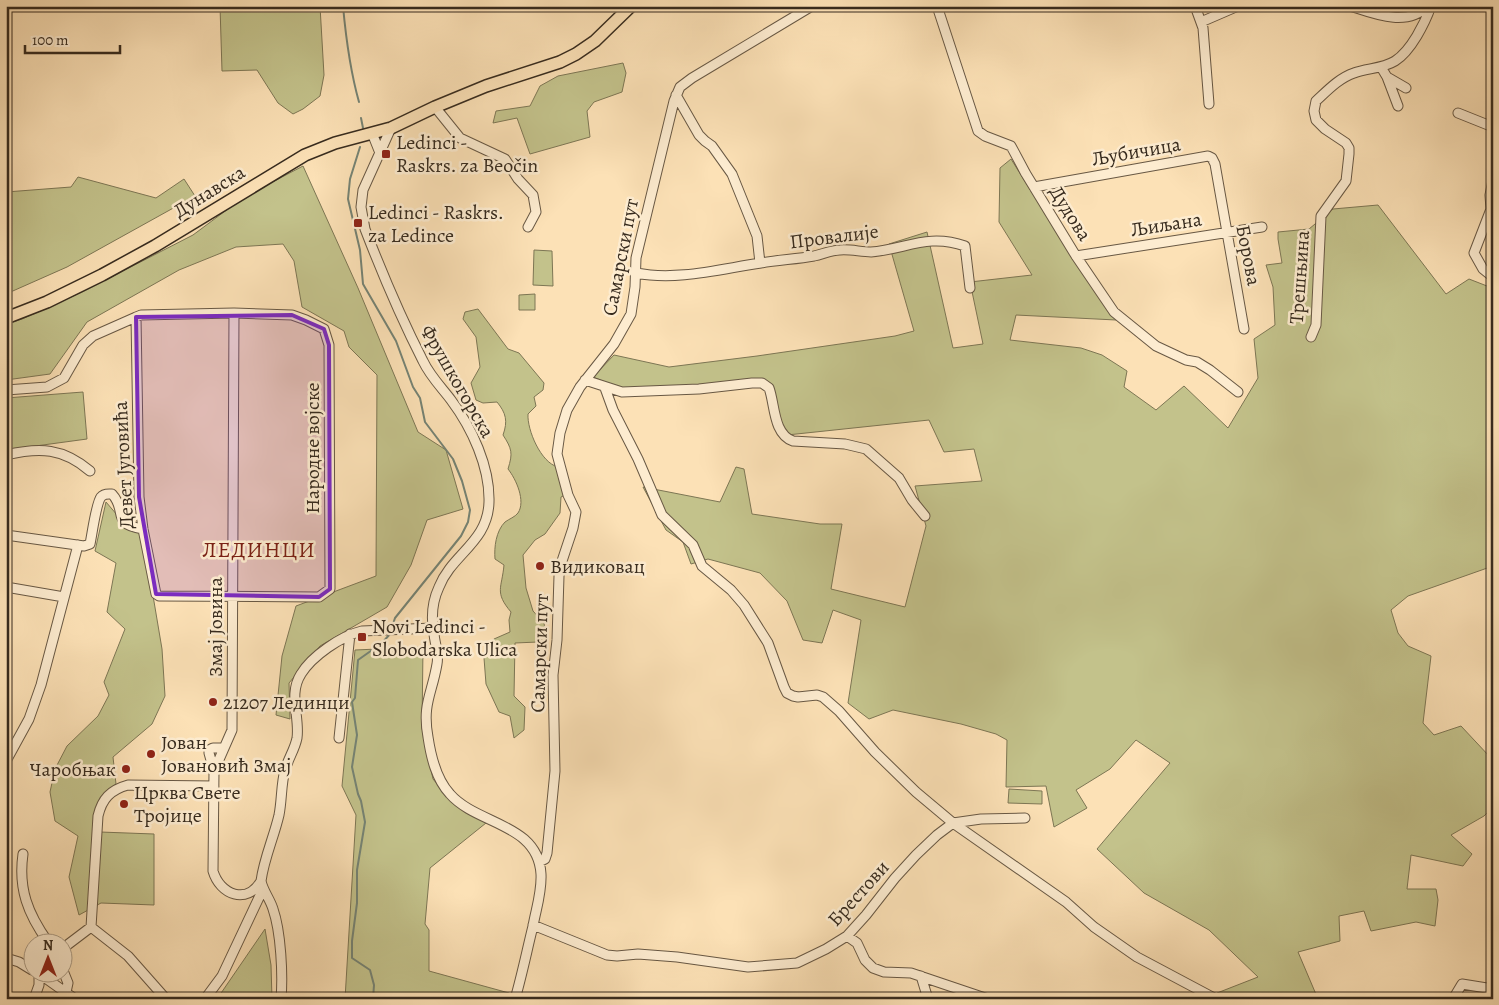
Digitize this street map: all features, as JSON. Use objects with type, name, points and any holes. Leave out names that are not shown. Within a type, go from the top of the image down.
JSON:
[{"type":"main road","name":"Дунавска","points":[[6,318],[47,302],[102,275],[155,246],[305,155],[335,143],[391,128],[486,86],[560,62],[576,54],[594,41],[631,6]]},
{"type":"street","name":"Самарски пут","points":[[539,862],[545,859],[547,853],[555,771],[553,675],[557,640],[559,576],[561,564],[569,545],[576,512],[568,495],[557,454],[560,433],[567,410],[585,380],[614,344],[628,321],[634,301],[636,258],[642,229],[676,95],[680,87],[812,6]]},
{"type":"street","name":"Дудова","points":[[937,6],[978,131],[1011,146],[1076,256],[1107,303],[1129,325],[1156,346],[1205,367],[1238,392]]},
{"type":"street","points":[[1194,6],[1202,22],[1209,104]]},
{"type":"street","points":[[1202,22],[1238,6]]},
{"type":"street","points":[[1350,6],[1381,17],[1390,18],[1421,12],[1427,6]]},
{"type":"street","name":"Трешњина","points":[[1311,337],[1316,325],[1321,216],[1346,181],[1349,154],[1346,143],[1325,129],[1316,120],[1314,106],[1316,101],[1342,79],[1354,73],[1381,67],[1395,61],[1406,50],[1421,28],[1431,6]]},
{"type":"street","points":[[1381,67],[1387,77],[1398,106]]},
{"type":"street","points":[[1387,77],[1406,88]]},
{"type":"street","points":[[676,95],[699,135],[712,146],[732,174],[757,236],[760,263]]},
{"type":"street","points":[[435,107],[460,138],[505,159],[518,179],[533,195],[536,212],[528,227]]},
{"type":"street","points":[[1458,113],[1493,127]]},
{"type":"street","name":"Фрушкогорска","points":[[391,128],[363,190],[361,208],[365,228],[424,364],[456,407],[470,431],[478,450],[488,488],[489,501],[487,520],[470,546],[439,584],[432,609],[438,655],[425,714],[431,752],[440,778],[451,795],[471,810],[512,830],[525,839],[539,862],[542,875],[540,890],[517,998]]},
{"type":"street","points":[[372,133],[380,153]]},
{"type":"street","name":"Љубичица","points":[[1034,187],[1208,156],[1212,158],[1215,164],[1219,188]]},
{"type":"street","points":[[1493,180],[1490,195],[1491,209],[1474,253],[1483,269],[1493,277]]},
{"type":"street","name":"Борова","points":[[1219,188],[1244,329]]},
{"type":"street","name":"Љиљана","points":[[1076,256],[1262,227]]},
{"type":"street","name":"Провалије","points":[[636,273],[662,275],[709,272],[816,256],[841,250],[872,252],[929,240],[965,246],[970,288]]},
{"type":"street","points":[[6,390],[47,387],[64,378],[83,345],[93,336],[136,317],[146,315],[234,313]]},
{"type":"street","name":"Народне војске","points":[[233,596],[319,597],[330,589],[329,345],[324,330],[292,315],[234,313]]},
{"type":"street","name":"Змај Јовина","points":[[214,786],[214,771],[208,753],[213,748],[224,748],[232,730],[234,313]]},
{"type":"street","name":"Девет Југовића","points":[[136,317],[139,497],[142,529],[156,594],[159,596],[233,596]]},
{"type":"street","points":[[585,380],[622,392],[699,389],[740,383],[765,384],[769,388],[779,428],[784,437],[793,441],[845,444],[866,449],[899,478],[912,500],[925,516]]},
{"type":"street","points":[[605,388],[613,410],[638,458],[662,515],[693,545],[702,566],[744,605],[768,643],[787,693],[798,697],[817,695],[823,697],[839,711],[875,752],[916,792],[953,823],[1066,902],[1100,931],[1137,957],[1216,999]]},
{"type":"street","points":[[6,455],[34,450],[59,453],[71,458],[90,471]]},
{"type":"street","points":[[6,536],[78,546],[90,544],[98,504],[101,496],[106,494],[112,494],[116,498],[124,522],[129,526],[142,529]]},
{"type":"street","points":[[6,761],[29,719],[38,694],[78,546]]},
{"type":"street","points":[[6,587],[64,597]]},
{"type":"street","points":[[204,999],[222,976],[262,885],[279,813],[282,782],[297,737],[294,696],[300,675],[305,668],[324,652],[350,634],[362,631],[433,628]]},
{"type":"street","points":[[339,738],[350,634]]},
{"type":"street","points":[[72,941],[91,926],[98,816],[101,805],[107,795],[116,788],[128,785],[214,786],[213,861],[216,880],[220,887],[236,894],[245,894],[262,885]]},
{"type":"street","name":"Брестови","points":[[533,926],[607,955],[646,954],[748,967],[797,962],[826,949],[847,936],[866,916],[916,854],[953,823],[981,819],[1025,818]]},
{"type":"street","points":[[23,854],[21,868],[26,900],[30,914],[40,932]]},
{"type":"street","points":[[262,885],[272,905],[276,920],[282,974],[281,999]]},
{"type":"street","points":[[91,926],[128,956],[166,999]]},
{"type":"street","points":[[847,936],[857,943],[865,960],[873,968],[884,972],[911,973],[988,999]]},
{"type":"street","points":[[6,958],[22,963]]},
{"type":"street","points":[[921,976],[928,999]]},
{"type":"street","points":[[34,999],[38,982]]},
{"type":"street","points":[[51,982],[75,999]]},
{"type":"street","points":[[66,992],[68,982]]},
{"type":"street","points":[[1454,999],[1462,984],[1493,989]]},
{"type":"highlighted area","points":[[292,315],[324,329],[329,345],[330,589],[319,597],[156,594],[139,497],[136,317]]},
{"type":"shaded area","points":[[220,6],[320,6],[324,75],[320,96],[293,114],[278,103],[257,70],[222,71]]},
{"type":"shaded area","points":[[623,63],[626,73],[622,92],[594,102],[587,111],[590,137],[530,154],[517,118],[493,123],[496,111],[530,106],[540,86],[558,76]]},
{"type":"shaded area","points":[[1011,159],[1068,250],[1116,320],[1016,315],[1010,340],[1081,348],[1102,355],[1127,371],[1124,387],[1156,410],[1184,386],[1228,428],[1258,378],[1254,339],[1275,325],[1273,287],[1266,265],[1282,263],[1278,232],[1309,229],[1333,209],[1378,205],[1446,294],[1469,279],[1487,286],[1493,286],[1493,566],[1408,596],[1391,610],[1398,633],[1408,646],[1431,656],[1423,723],[1434,735],[1461,726],[1490,757],[1493,755],[1493,807],[1484,816],[1451,835],[1472,854],[1463,866],[1411,855],[1407,889],[1436,889],[1438,900],[1435,926],[1416,922],[1371,931],[1364,911],[1339,916],[1340,941],[1298,952],[1318,999],[1219,999],[1217,993],[1258,977],[1209,930],[1144,893],[1097,849],[1170,763],[1136,740],[1110,769],[1076,790],[1087,808],[1054,827],[1046,786],[1006,787],[1007,740],[996,734],[961,724],[893,710],[869,719],[848,703],[861,620],[833,610],[822,643],[803,640],[787,601],[760,573],[708,559],[691,564],[683,542],[666,530],[643,487],[720,502],[736,467],[744,469],[752,514],[820,524],[842,524],[831,589],[905,607],[926,526],[915,486],[982,481],[974,449],[944,452],[929,420],[787,435],[767,387],[625,390],[593,377],[614,355],[669,367],[895,336],[914,331],[889,244],[927,232],[953,348],[983,344],[970,282],[1032,275],[999,222],[1000,168]]},
{"type":"shaded area","points":[[303,166],[358,288],[418,432],[446,450],[463,509],[427,520],[411,565],[387,607],[320,646],[289,683],[290,719],[276,715],[282,656],[296,606],[376,576],[377,375],[349,347],[344,331],[302,307],[294,261],[283,244],[236,247],[179,270],[87,322],[50,374],[6,380],[6,324],[22,319],[82,292],[193,235],[244,197]]},
{"type":"shaded area","points":[[78,177],[156,198],[184,179],[195,196],[67,267],[6,294],[6,192],[71,187]]},
{"type":"shaded area","points":[[534,250],[552,251],[553,286],[533,285]]},
{"type":"shaded area","points":[[535,294],[535,310],[519,310],[519,295]]},
{"type":"shaded area","points":[[478,309],[508,349],[519,353],[544,383],[543,390],[534,397],[536,406],[528,414],[528,421],[536,445],[541,453],[558,467],[565,495],[561,497],[560,513],[545,534],[535,540],[523,555],[526,588],[533,611],[544,623],[546,636],[538,642],[515,643],[514,696],[525,707],[524,730],[514,738],[510,716],[499,712],[486,684],[484,658],[486,646],[494,639],[510,632],[509,620],[511,612],[502,599],[500,590],[504,565],[495,559],[495,549],[496,539],[502,526],[518,513],[521,502],[517,484],[508,469],[511,451],[503,435],[506,421],[504,414],[497,402],[483,403],[476,400],[471,383],[480,367],[476,337],[463,319],[465,312]]},
{"type":"shaded area","points":[[83,392],[87,439],[6,450],[6,398]]},
{"type":"shaded area","points":[[106,502],[124,523],[138,530],[147,560],[162,649],[165,696],[152,724],[113,757],[116,784],[104,793],[100,832],[154,834],[154,905],[101,903],[79,915],[69,877],[78,836],[55,821],[50,792],[55,769],[67,746],[98,716],[109,695],[104,682],[125,629],[107,612],[116,563],[95,551]]},
{"type":"shaded area","points":[[423,647],[422,728],[433,779],[452,802],[486,823],[430,868],[425,924],[429,930],[429,971],[509,993],[507,999],[345,999],[356,815],[342,786],[355,650]]},
{"type":"shaded area","points":[[1009,789],[1042,791],[1042,804],[1008,803]]},
{"type":"shaded area","points":[[265,929],[271,965],[272,999],[217,999]]},
{"type":"waterway","points":[[343,6],[349,54],[359,102]]},
{"type":"waterway","points":[[361,118],[363,128]]},
{"type":"waterway","points":[[360,147],[350,179],[348,199],[360,250],[363,284],[396,341],[413,387],[420,398],[425,422],[453,459],[462,481],[470,510],[468,522],[461,536],[395,618],[392,627]]},
{"type":"waterway","points":[[373,999],[374,985],[370,970],[352,958],[352,941],[357,903],[357,870],[365,822],[352,767],[357,735],[352,702],[355,698],[358,660],[382,643],[390,634]]},
{"type":"place","name":"Ledinci - Raskrs. za Beočin","points":[[386,154]]},
{"type":"place","name":"Ledinci - Raskrs. za Ledince","points":[[358,223]]},
{"type":"place","name":"Видиковац","points":[[540,566]]},
{"type":"place","name":"Novi Ledinci - Slobodarska Ulica","points":[[362,637]]},
{"type":"place","name":"21207 Лединци","points":[[213,702]]},
{"type":"place","name":"Јован Јовановић Змај","points":[[151,754]]},
{"type":"place","name":"Чаробњак","points":[[126,769]]},
{"type":"place","name":"Црква Свете Тројице","points":[[124,804]]},
{"type":"district","name":"ЛЕДИНЦИ","points":[[259,549]]}]
